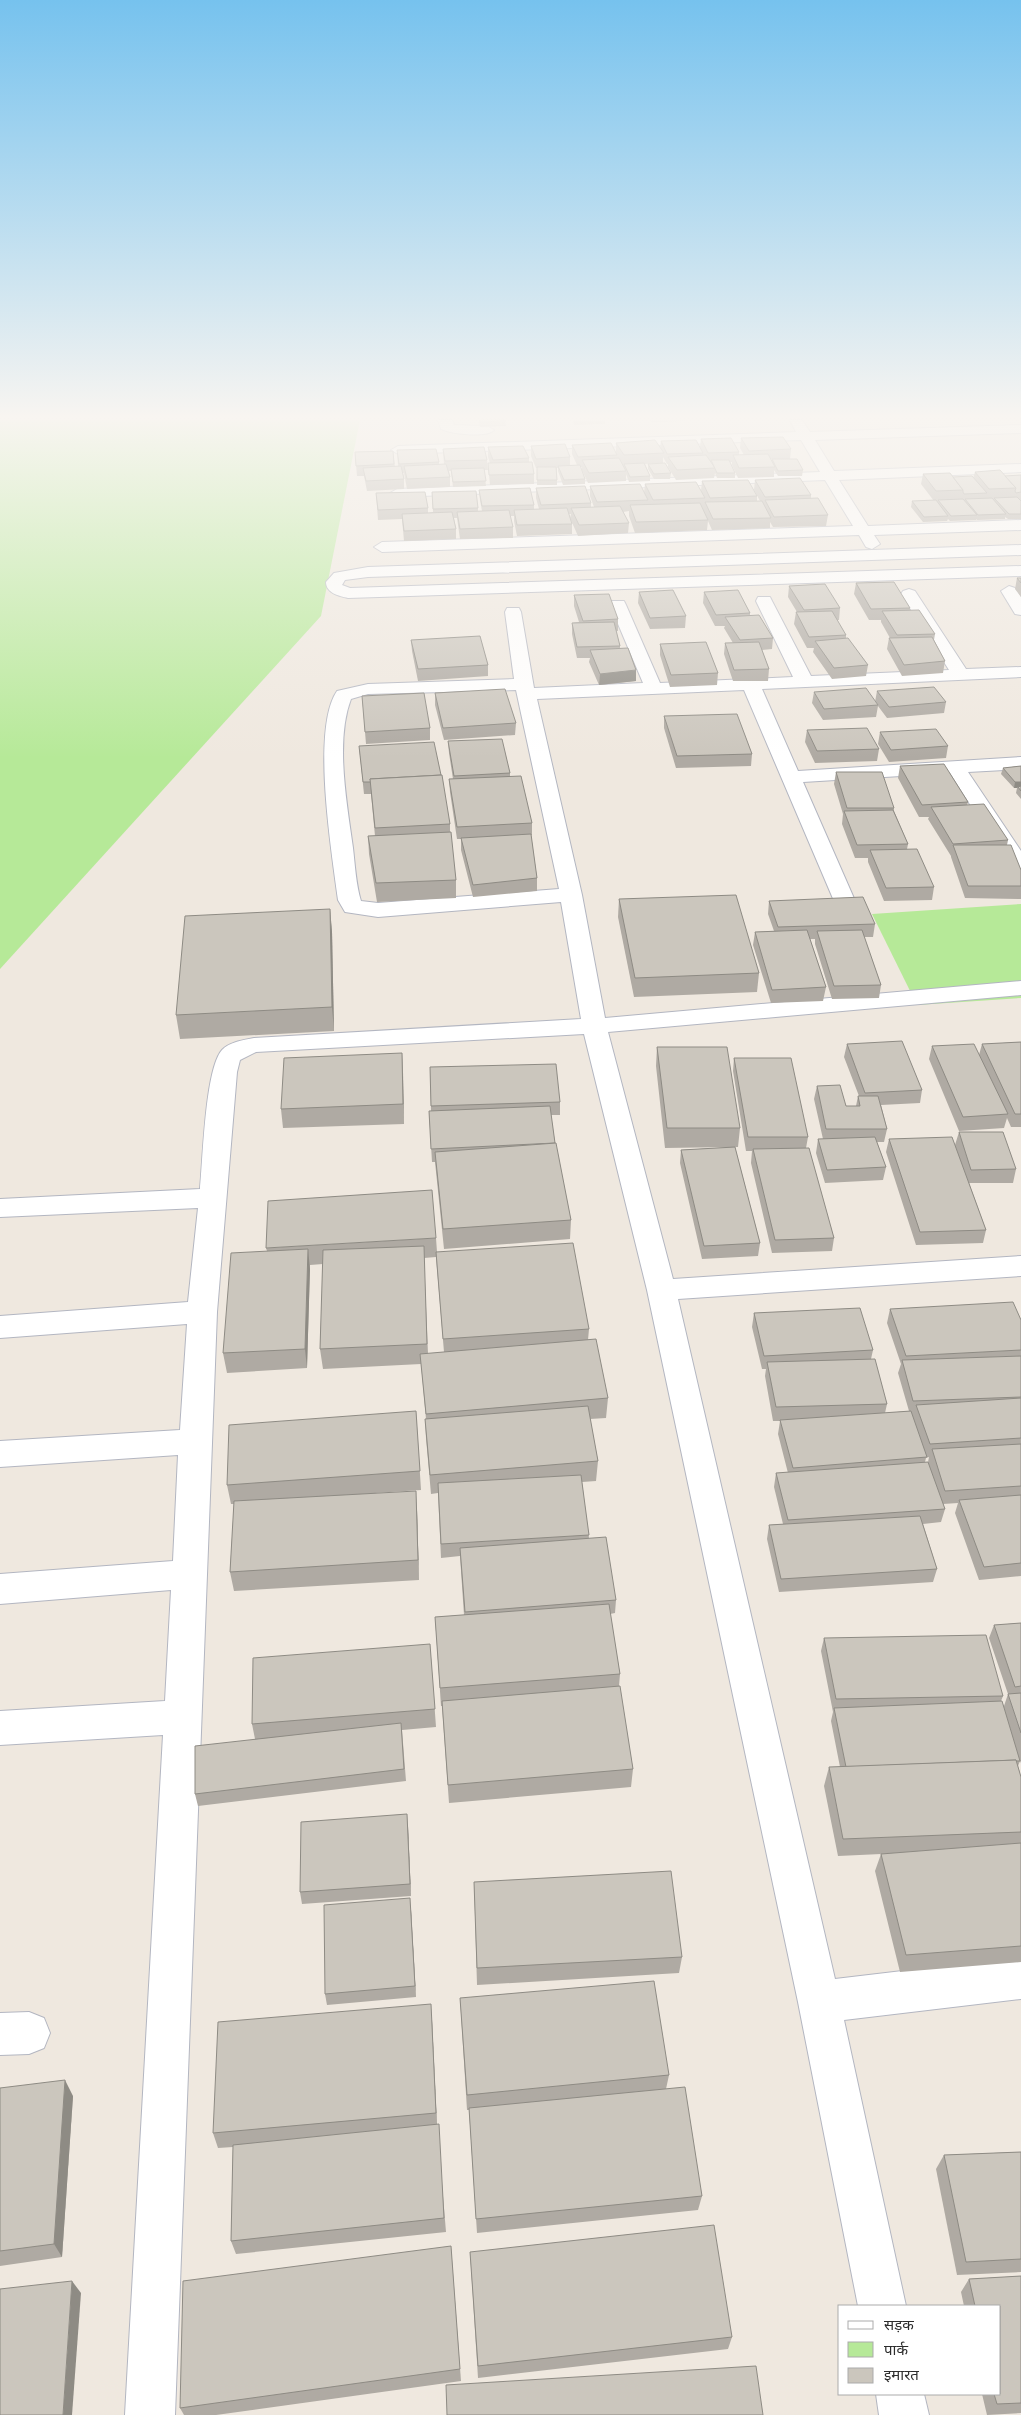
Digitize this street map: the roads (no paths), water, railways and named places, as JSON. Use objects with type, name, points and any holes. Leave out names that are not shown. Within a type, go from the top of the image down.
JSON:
[{"type":"street","points":[[382,547],[788,533]]},
{"type":"street","points":[[866,533],[877,554],[892,576]]},
{"type":"street","points":[[1021,550],[368,572],[340,576],[334,582],[334,587],[348,593],[1021,571]]},
{"type":"street","points":[[1009,591],[1021,610]]},
{"type":"street","points":[[909,594],[961,675]]},
{"type":"street","points":[[764,601],[805,682]]},
{"type":"street","points":[[618,605],[654,689]]},
{"type":"street","points":[[513,612],[526,689],[571,895],[594,1026],[661,1290],[818,2002],[882,2305]]},
{"type":"street","points":[[571,895],[378,910],[353,907],[349,900],[336,799],[338,701],[343,695],[368,689],[654,689],[1021,672]]},
{"type":"street","points":[[751,684],[845,903]]},
{"type":"street","points":[[790,776],[1021,763]]},
{"type":"street","points":[[956,768],[1021,867]]},
{"type":"street","points":[[150,2415],[202,1312],[224,1072],[227,1058],[237,1050],[254,1045],[594,1026],[1021,988]]},
{"type":"street","points":[[0,1208],[212,1198]]},
{"type":"street","points":[[661,1290],[1021,1266]]},
{"type":"street","points":[[0,1327],[202,1312]]},
{"type":"street","points":[[0,1454],[195,1441]]},
{"type":"street","points":[[0,1589],[189,1574]]},
{"type":"street","points":[[0,1728],[182,1717]]},
{"type":"street","points":[[818,2002],[1021,1978]]},
{"type":"street","points":[[900,2395],[904,2415]]}]
